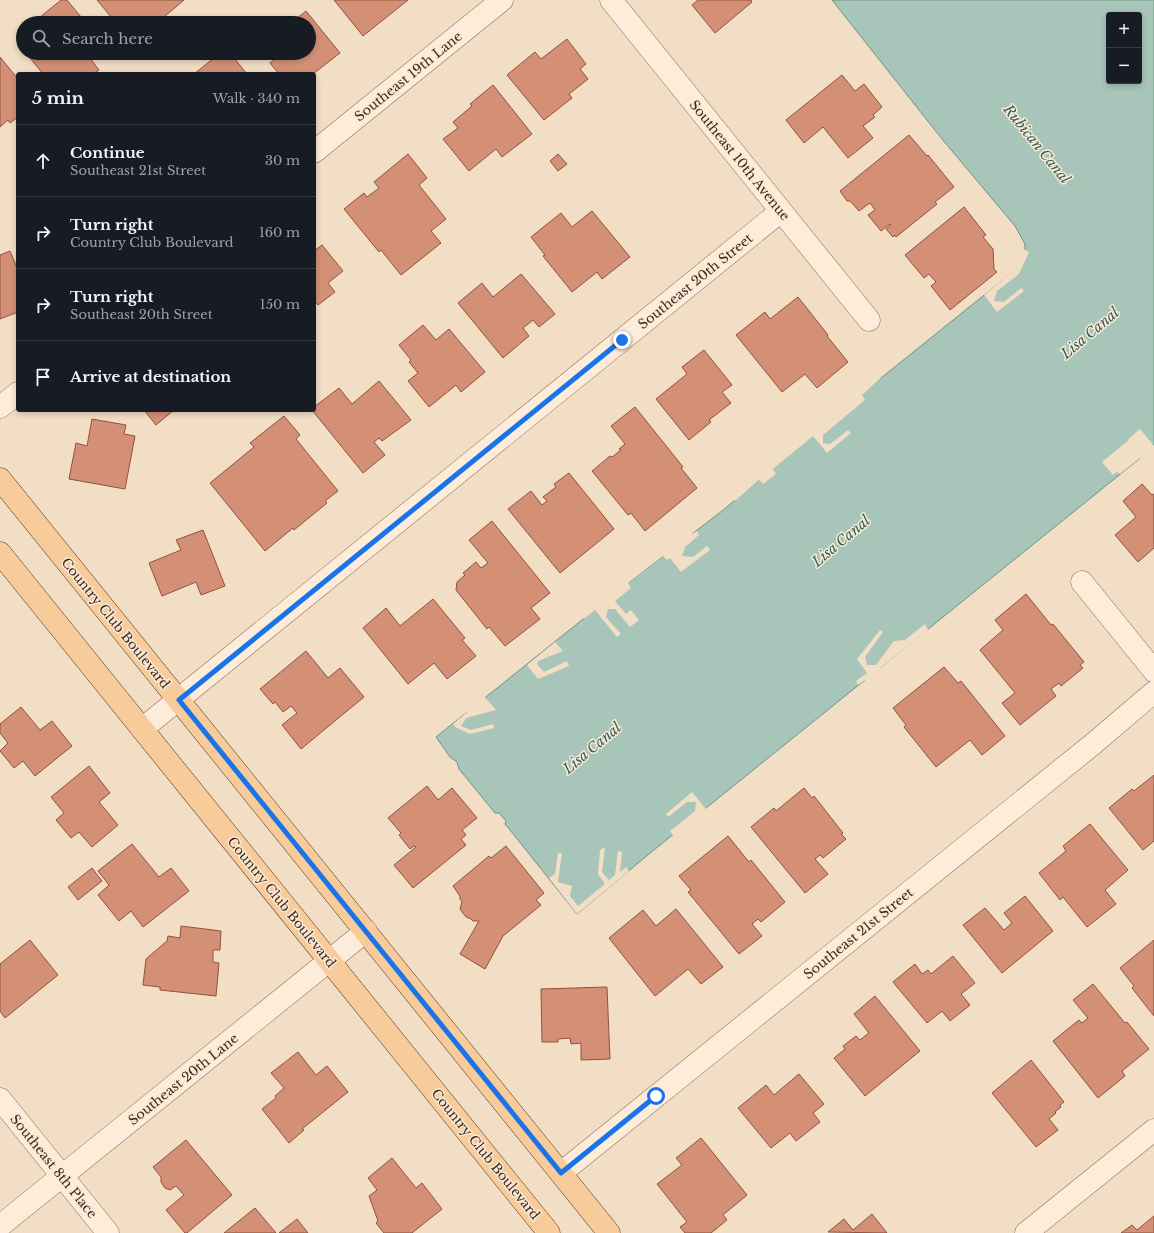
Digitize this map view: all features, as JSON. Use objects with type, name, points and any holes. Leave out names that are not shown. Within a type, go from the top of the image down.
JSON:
[{"type":"main road","name":"Country Club Boulevard","points":[[0,479],[609,1233]]},
{"type":"main road","name":"Country Club Boulevard","points":[[0,553],[549,1233]]},
{"type":"street","name":"Southeast 19th Lane","points":[[316,150],[502,0]]},
{"type":"street","name":"Southeast 10th Avenue","points":[[612,0],[868,320]]},
{"type":"street","name":"Southeast 20th Street","points":[[142,729],[781,211]]},
{"type":"street","points":[[0,407],[16,395]]},
{"type":"street","points":[[1082,582],[1154,670]]},
{"type":"street","name":"Southeast 21st Street","points":[[561,1173],[1083,752],[1154,692]]},
{"type":"street","name":"Southeast 20th Lane","points":[[0,1226],[366,931]]},
{"type":"street","name":"Southeast 8th Place","points":[[0,1099],[108,1233]]},
{"type":"street","points":[[1026,1233],[1154,1130]]},
{"type":"water","points":[[832,0],[1154,0],[1154,447],[649,854],[577,914],[505,824],[506,821],[499,813],[495,813],[459,769],[457,762],[450,757],[436,737],[628,583],[722,511],[881,378],[1014,271],[1025,253],[1025,244],[1015,226],[942,139]]},
{"type":"pier","points":[[1023,249],[1029,252],[1019,274],[997,291],[994,301],[1004,302],[1021,288],[1024,291],[997,312],[984,295],[1013,271],[1012,270],[1018,263]]},
{"type":"pier","points":[[880,377],[881,378],[862,395],[865,400],[823,435],[823,443],[830,444],[848,430],[851,433],[827,453],[813,436],[773,469],[776,474],[763,484],[759,480],[735,501],[734,499]]},
{"type":"pier","points":[[1140,429],[1154,446],[1154,449],[1120,474],[1117,472],[1113,475],[1102,462]]},
{"type":"pier","points":[[697,531],[699,535],[685,547],[682,556],[693,557],[707,546],[710,550],[681,572],[670,558],[667,560],[663,556],[628,583],[631,588],[615,601],[626,614],[631,610],[639,620],[630,627],[615,609],[608,609],[606,617],[621,634],[617,637],[595,610],[584,619],[583,617],[653,561],[691,533],[692,534]]},
{"type":"pier","points":[[925,624],[928,630],[880,668],[882,669],[867,681],[865,680],[858,685],[856,681],[867,673],[857,659],[880,630],[883,632],[865,657],[867,665],[876,665],[894,641],[905,640]]},
{"type":"pier","points":[[555,642],[563,651],[538,661],[537,664],[544,672],[567,661],[569,666],[538,679],[527,665]]},
{"type":"pier","points":[[484,696],[496,710],[466,718],[461,726],[471,730],[493,724],[494,728],[470,734],[455,727],[453,724]]},
{"type":"pier","points":[[692,792],[706,809],[674,837],[670,831],[695,811],[696,802],[687,802],[668,817],[666,814]]},
{"type":"pier","points":[[605,847],[602,872],[609,880],[615,875],[618,851],[622,852],[620,872],[626,867],[629,871],[577,914],[549,878],[555,874],[558,853],[562,853],[558,882],[572,886],[570,896],[578,906],[605,884],[598,874],[600,850]]},
{"type":"building","points":[[61,0],[67,0],[80,16],[41,16]]},
{"type":"building","points":[[97,0],[184,0],[165,16],[110,16]]},
{"type":"building","points":[[334,0],[408,0],[363,36]]},
{"type":"building","points":[[698,0],[751,0],[752,2],[715,33],[692,5]]},
{"type":"building","points":[[306,11],[310,16],[300,16]]},
{"type":"building","points":[[316,23],[340,53],[316,72],[277,72],[270,63],[274,60],[316,60]]},
{"type":"building","points":[[567,39],[586,64],[580,69],[588,79],[569,94],[572,98],[544,120],[507,75],[535,52],[541,59]]},
{"type":"building","points":[[0,57],[16,77],[16,118],[10,123],[8,120],[0,127]]},
{"type":"building","points":[[32,60],[91,60],[99,70],[96,72],[41,72]]},
{"type":"building","points":[[211,60],[236,60],[245,72],[196,72]]},
{"type":"building","points":[[842,75],[855,91],[864,84],[882,107],[873,115],[875,117],[863,126],[873,138],[848,158],[823,127],[804,143],[786,120]]},
{"type":"building","points":[[493,85],[532,134],[502,157],[496,149],[469,171],[443,139],[458,128],[453,122],[472,106],[470,104]]},
{"type":"building","points":[[909,135],[927,156],[928,155],[954,187],[935,202],[937,204],[896,237],[895,235],[893,237],[886,229],[891,225],[890,224],[881,231],[868,215],[875,210],[870,203],[859,211],[850,201],[847,201],[840,191]]},
{"type":"building","points":[[408,154],[427,178],[419,185],[446,219],[431,231],[441,243],[401,275],[381,250],[379,252],[344,209],[364,193],[367,197],[379,188],[374,182]]},
{"type":"building","points":[[558,154],[567,164],[558,171],[550,161]]},
{"type":"building","points":[[964,207],[986,235],[983,237],[993,249],[994,269],[997,272],[950,310],[931,286],[936,282],[929,274],[924,278],[905,255]]},
{"type":"building","points":[[592,211],[630,257],[602,279],[597,272],[572,292],[543,256],[545,255],[531,237],[561,213],[572,227]]},
{"type":"building","points":[[322,245],[343,271],[328,283],[335,292],[318,305],[316,302],[316,250]]},
{"type":"building","points":[[10,251],[16,265],[16,313],[0,319],[0,255]]},
{"type":"building","points":[[521,274],[555,314],[539,327],[533,320],[523,328],[529,336],[503,358],[458,303],[482,283],[493,297]]},
{"type":"building","points":[[798,297],[848,362],[817,388],[805,374],[782,392],[736,335],[765,312],[770,319]]},
{"type":"building","points":[[423,325],[436,340],[449,329],[485,372],[461,392],[456,385],[429,407],[408,381],[418,373],[409,362],[411,360],[399,345]]},
{"type":"building","points":[[704,350],[732,385],[722,392],[731,403],[709,420],[711,422],[689,440],[656,399],[687,374],[682,367]]},
{"type":"building","points":[[379,381],[411,420],[382,441],[379,438],[374,442],[385,455],[363,473],[314,412],[316,412],[316,405],[339,388],[352,404]]},
{"type":"building","points":[[635,407],[683,467],[681,468],[697,488],[645,531],[631,513],[628,515],[592,471],[610,456],[612,457],[621,450],[619,449],[625,444],[611,426]]},
{"type":"building","points":[[146,412],[172,412],[156,425]]},
{"type":"building","points":[[284,416],[300,435],[296,439],[338,491],[325,501],[327,503],[265,551],[210,483],[254,447],[250,443]]},
{"type":"building","points":[[92,419],[126,425],[124,434],[135,436],[125,489],[69,479],[76,443],[87,446]]},
{"type":"building","points":[[569,473],[614,529],[560,573],[508,509],[531,491],[542,505],[547,501],[543,497],[556,487],[554,484]]},
{"type":"building","points":[[1142,484],[1152,495],[1154,494],[1154,548],[1138,562],[1115,535],[1136,517],[1123,501]]},
{"type":"building","points":[[492,521],[550,593],[531,608],[540,619],[505,646],[489,627],[487,629],[456,590],[457,582],[465,575],[463,573],[476,562],[481,568],[488,563],[469,540]]},
{"type":"building","points":[[203,530],[225,586],[201,595],[196,582],[162,596],[149,563],[181,550],[176,540]]},
{"type":"building","points":[[1026,594],[1084,662],[1080,665],[1083,668],[1061,686],[1059,683],[1051,689],[1056,696],[1020,725],[1002,703],[1015,693],[980,650],[1003,630],[995,620]]},
{"type":"building","points":[[433,599],[465,638],[462,640],[476,656],[447,679],[434,663],[408,684],[363,628],[386,608],[400,626]]},
{"type":"building","points":[[306,651],[328,678],[340,668],[364,697],[301,749],[282,725],[297,713],[291,706],[283,712],[275,702],[273,704],[260,689]]},
{"type":"building","points":[[944,667],[958,683],[961,681],[1005,736],[982,755],[970,740],[936,767],[904,727],[906,725],[893,708]]},
{"type":"building","points":[[21,707],[40,730],[52,721],[72,746],[35,776],[23,761],[14,768],[0,751],[8,743],[0,733],[0,724]]},
{"type":"building","points":[[89,766],[110,793],[99,802],[118,825],[92,847],[79,832],[71,838],[56,820],[64,813],[51,797]]},
{"type":"building","points":[[1154,775],[1154,841],[1143,850],[1109,808],[1132,789],[1134,791]]},
{"type":"building","points":[[427,786],[438,800],[452,788],[477,818],[462,830],[466,835],[461,839],[466,845],[413,888],[394,865],[416,847],[414,846],[410,849],[399,835],[401,833],[388,818]]},
{"type":"building","points":[[804,788],[812,798],[814,796],[846,839],[823,858],[820,855],[815,859],[828,874],[805,893],[751,827],[774,808],[776,811]]},
{"type":"building","points":[[1090,824],[1128,870],[1105,890],[1116,904],[1087,927],[1063,897],[1060,900],[1039,873],[1066,851],[1063,846]]},
{"type":"building","points":[[728,836],[749,862],[751,860],[785,902],[761,922],[758,919],[752,924],[762,936],[739,954],[688,892],[691,890],[679,876]]},
{"type":"building","points":[[132,844],[159,877],[171,868],[189,891],[143,927],[131,911],[119,921],[98,895],[109,885],[98,871]]},
{"type":"building","points":[[506,846],[544,893],[536,900],[541,905],[503,936],[485,969],[460,954],[479,921],[473,921],[466,917],[460,909],[462,902],[453,886],[489,856],[491,858]]},
{"type":"building","points":[[92,868],[102,881],[78,900],[68,887]]},
{"type":"building","points":[[1025,896],[1053,931],[1002,973],[963,925],[985,908],[1004,930],[1012,923],[1004,913]]},
{"type":"building","points":[[676,909],[723,967],[701,984],[688,969],[655,996],[609,938],[643,910],[656,926]]},
{"type":"building","points":[[181,926],[221,931],[220,950],[213,950],[213,962],[219,963],[216,996],[160,990],[160,987],[143,985],[146,959],[167,941],[168,936],[180,938]]},
{"type":"building","points":[[30,940],[58,975],[5,1018],[0,1011],[0,964]]},
{"type":"building","points":[[1154,940],[1154,1016],[1132,988],[1134,986],[1120,968]]},
{"type":"building","points":[[953,956],[975,983],[961,994],[970,1005],[950,1021],[942,1011],[927,1023],[893,982],[915,964],[922,974],[928,970],[931,974]]},
{"type":"building","points":[[1093,984],[1125,1023],[1127,1022],[1149,1049],[1122,1071],[1125,1076],[1098,1098],[1053,1041],[1079,1020],[1082,1023],[1088,1018],[1073,1000]]},
{"type":"building","points":[[607,987],[610,1059],[581,1060],[581,1043],[571,1044],[570,1038],[558,1039],[558,1042],[542,1042],[541,989]]},
{"type":"building","points":[[875,996],[920,1051],[865,1096],[834,1058],[845,1049],[843,1046],[856,1036],[860,1040],[869,1033],[854,1014]]},
{"type":"building","points":[[298,1052],[316,1075],[327,1066],[348,1092],[302,1129],[304,1130],[289,1143],[262,1109],[276,1098],[275,1096],[284,1088],[271,1073]]},
{"type":"building","points":[[1031,1060],[1064,1102],[1060,1105],[1061,1107],[1055,1112],[1056,1113],[1049,1119],[1058,1130],[1036,1147],[992,1093]]},
{"type":"building","points":[[799,1074],[824,1104],[813,1113],[820,1122],[796,1141],[790,1133],[771,1148],[738,1108],[766,1085],[774,1095]]},
{"type":"building","points":[[701,1138],[747,1195],[723,1215],[727,1220],[711,1233],[685,1233],[680,1227],[687,1222],[657,1184],[682,1165],[676,1158]]},
{"type":"building","points":[[186,1140],[232,1195],[187,1233],[185,1233],[166,1210],[184,1195],[176,1186],[170,1190],[165,1188],[161,1182],[161,1177],[153,1167]]},
{"type":"building","points":[[392,1158],[416,1188],[422,1183],[442,1209],[412,1233],[384,1233],[376,1223],[378,1221],[369,1196],[377,1190],[368,1178]]},
{"type":"building","points":[[255,1208],[276,1233],[224,1233]]},
{"type":"building","points":[[872,1214],[887,1233],[828,1232],[844,1219],[853,1230]]},
{"type":"building","points":[[1154,1216],[1154,1233],[1121,1233],[1132,1225],[1137,1230]]},
{"type":"building","points":[[297,1219],[308,1233],[279,1233]]},
{"type":"route","points":[[622,340],[179,700],[561,1173],[656,1096]]},
{"type":"water label","name":"Rubican Canal","points":[[1037,144]]},
{"type":"water label","name":"Lisa Canal","points":[[1090,333]]},
{"type":"water label","name":"Lisa Canal","points":[[841,541]]},
{"type":"water label","name":"Lisa Canal","points":[[592,748]]}]
